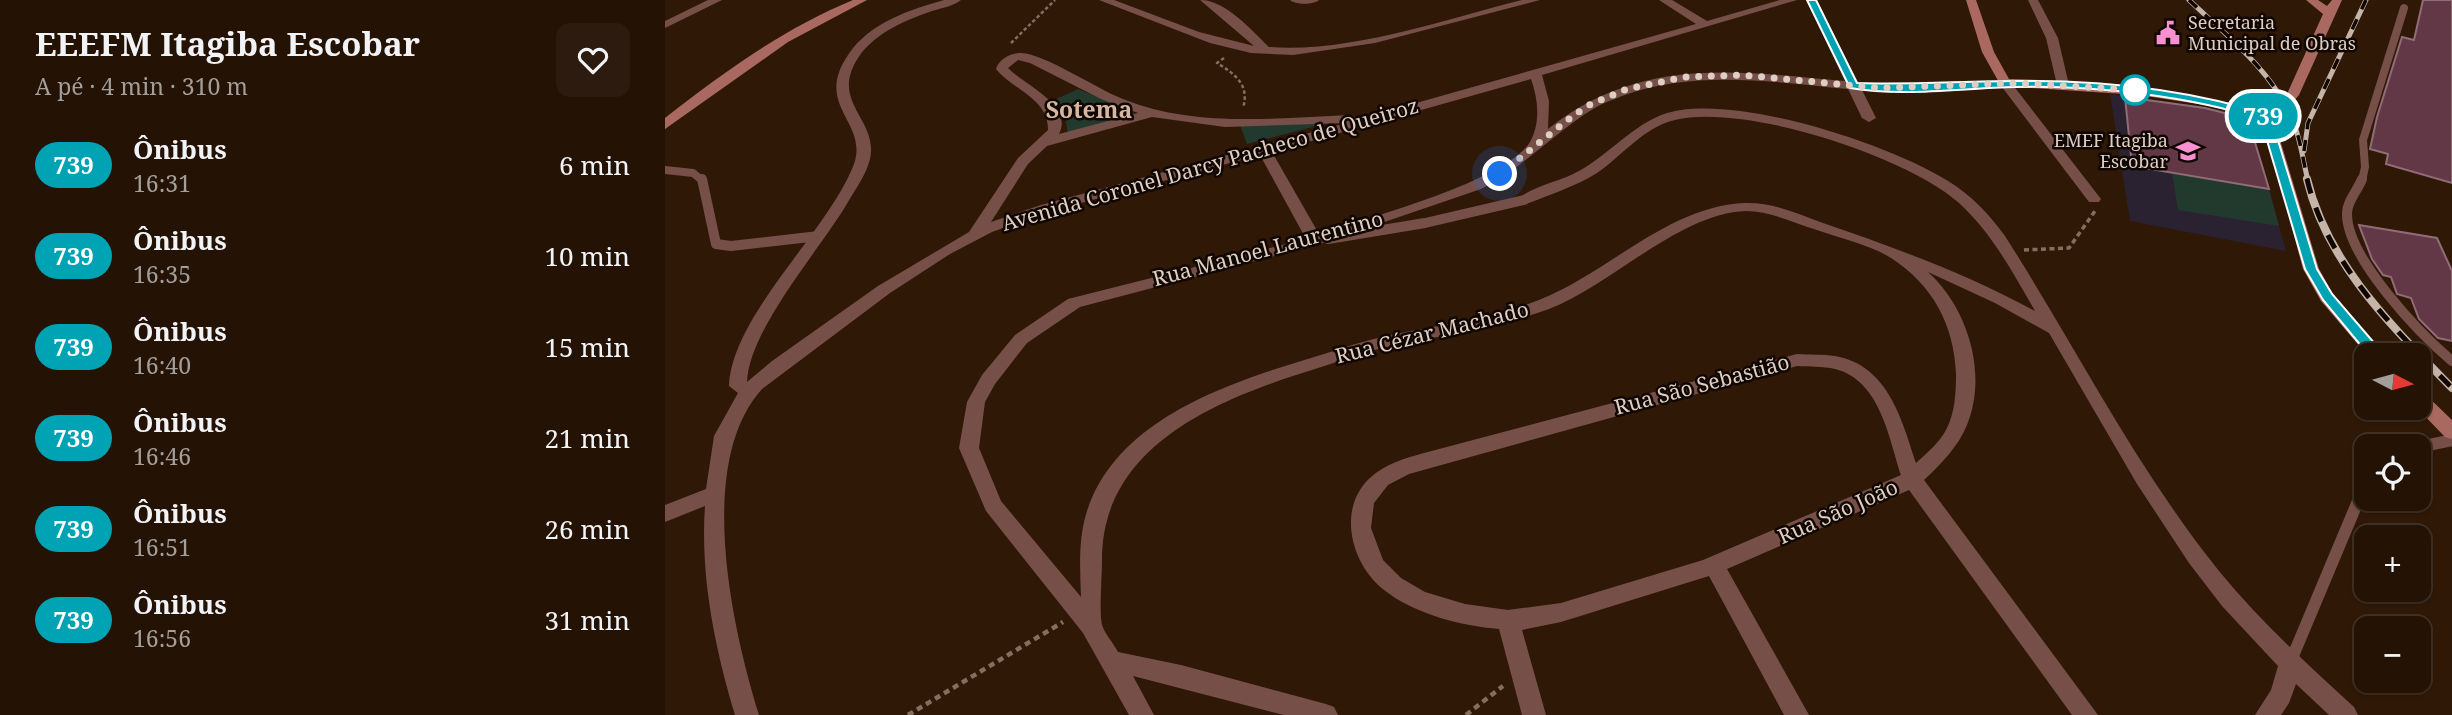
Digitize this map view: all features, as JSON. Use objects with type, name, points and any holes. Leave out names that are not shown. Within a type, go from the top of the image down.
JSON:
[{"type":"street","points":[[665,25],[717,0]]},
{"type":"street","points":[[665,125],[760,54],[862,0]]},
{"type":"street","points":[[750,391],[738,386],[736,381],[745,354],[772,304],[819,236],[859,169],[865,153],[861,131],[852,119],[841,94],[842,80],[854,55],[865,43],[896,22],[956,0]]},
{"type":"street","points":[[1104,0],[1216,41],[1266,51],[1313,51],[1365,43],[1535,0]]},
{"type":"street","points":[[1205,0],[1241,27],[1266,51]]},
{"type":"street","points":[[1295,0],[1314,0]]},
{"type":"street","points":[[1664,0],[1705,25]]},
{"type":"street","name":"Avenida Coronel Darcy Pacheco de Queiroz","points":[[747,715],[735,681],[720,599],[713,526],[725,433],[737,406],[750,391],[775,369],[870,300],[974,235],[1034,211],[1264,150],[1792,0]]},
{"type":"street","points":[[1811,0],[1870,118]]},
{"type":"street","points":[[1971,0],[1988,52],[2005,83],[2094,199]]},
{"type":"street","points":[[2033,0],[2052,38],[2063,85]]},
{"type":"street","points":[[2311,0],[2331,4],[2293,94],[2269,118],[2268,127],[2311,269],[2327,297],[2367,343]]},
{"type":"street","points":[[974,235],[1023,161],[1055,131],[1055,118],[1045,103],[1005,73],[1003,65],[1013,57],[1021,56],[1034,60],[1114,100],[1153,113],[1236,123],[1374,118]]},
{"type":"street","points":[[1528,153],[1536,144],[1544,115],[1543,98],[1535,73]]},
{"type":"street","name":"Rua Manoel Laurentino","points":[[1142,715],[1091,626],[993,505],[969,448],[976,402],[988,380],[1021,339],[1074,303],[1145,282],[1315,241],[1476,186],[1500,174],[1591,104],[1649,82],[1685,77],[1742,75],[1888,88],[2005,83],[2063,85],[2183,97],[2231,106],[2269,118]]},
{"type":"street","points":[[1046,142],[1153,113]]},
{"type":"street","points":[[1524,200],[1590,171],[1650,125],[1688,114],[1719,114],[1837,138],[1911,167],[1958,195],[1986,223],[2006,251],[2155,494],[2198,559],[2290,663],[2346,715]]},
{"type":"street","points":[[1264,150],[1315,241]]},
{"type":"street","name":"Rua Cézar Machado","points":[[1091,626],[1093,532],[1097,511],[1108,489],[1145,444],[1170,423],[1228,391],[1358,348],[1514,316],[1571,294],[1686,224],[1736,207],[1780,213],[1896,254],[1968,282],[2056,330]]},
{"type":"street","name":"Rua São João","points":[[1508,620],[1549,616],[1714,565],[1912,479],[1955,433],[1962,413],[1964,355],[1958,326],[1948,306],[1926,278],[1896,254]]},
{"type":"street","name":"Rua São Sebastião","points":[[1508,620],[1444,608],[1416,598],[1392,585],[1378,571],[1363,539],[1362,514],[1369,492],[1379,482],[1424,460],[1761,368],[1815,359],[1852,368],[1877,387],[1891,416],[1912,479],[2086,715]]},
{"type":"street","points":[[2431,411],[2452,432]]},
{"type":"street","points":[[665,514],[716,493]]},
{"type":"street","points":[[1714,565],[1797,715]]},
{"type":"street","points":[[1508,620],[1534,715]]},
{"type":"street","points":[[1110,661],[1326,715]]},
{"type":"street","points":[[2267,715],[2281,695],[2290,663]]},
{"type":"lane","points":[[2404,8],[2363,140],[2367,157],[2365,173],[2349,204],[2349,227],[2368,263],[2413,324],[2452,361]]},
{"type":"lane","points":[[665,170],[693,173],[702,178],[716,244],[731,246],[819,236]]},
{"type":"lane","points":[[1315,241],[1425,223],[1524,200]]},
{"type":"lane","points":[[2431,444],[2452,440]]},
{"type":"lane","points":[[2290,663],[2354,511]]},
{"type":"path","points":[[1004,49],[1055,0]]},
{"type":"path","points":[[1224,58],[1217,63],[1241,79],[1246,90],[1242,109]]},
{"type":"path","points":[[2006,251],[2069,248],[2095,211],[2094,199]]},
{"type":"path","points":[[908,715],[1062,622]]},
{"type":"path","points":[[1466,715],[1522,669]]},
{"type":"shaded area","name":"EMEF Itagiba Escobar","points":[[2110,94],[2247,114],[2286,251],[2130,221]]},
{"type":"green space","points":[[1078,89],[1133,111],[1134,115],[1068,133],[1064,113],[1052,101]]},
{"type":"green space","points":[[1328,123],[1247,144],[1240,125]]},
{"type":"green space","points":[[2172,173],[2269,189],[2279,226],[2178,210]]},
{"type":"building","points":[[2423,0],[2452,0],[2452,183],[2386,164],[2388,154],[2370,149],[2402,37],[2414,40]]},
{"type":"building","points":[[2125,97],[2205,108],[2248,119],[2269,189],[2132,166]]},
{"type":"building","points":[[2359,225],[2437,238],[2452,271],[2452,341],[2438,338],[2419,319],[2411,298],[2397,294],[2391,277],[2383,275],[2372,259]]},
{"type":"railway","points":[[2189,0],[2247,54],[2272,84],[2292,118],[2308,181]]},
{"type":"railway","points":[[2304,151],[2308,123],[2366,0]]},
{"type":"railway","points":[[2307,179],[2317,210],[2346,266],[2385,317],[2452,388]]},
{"type":"bus line","name":"739","points":[[1811,0],[1853,86],[2019,83],[2106,87],[2231,106],[2269,118],[2268,127],[2311,269],[2337,310],[2368,343]]},
{"type":"place","name":"Secretaria Municipal de Obras","points":[[2168,33]]},
{"type":"place","name":"EMEF Itagiba Escobar","points":[[2188,151]]},
{"type":"district","name":"Sotema","points":[[1089,110]]},
{"type":"route","points":[[1500,174],[1591,104],[1649,82],[1685,77],[1781,77],[1879,88],[2019,83],[2135,90]]}]
